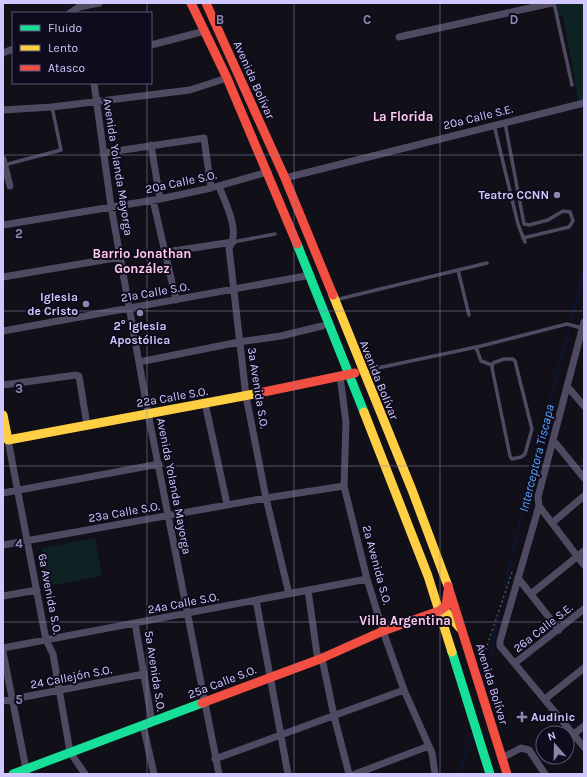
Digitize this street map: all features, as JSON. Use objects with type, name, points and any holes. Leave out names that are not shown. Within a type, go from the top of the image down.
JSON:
[{"type":"main road","name":"Avenida Bolívar","points":[[191,3],[227,78],[268,172],[311,276],[344,375],[408,522],[439,610],[490,774]]},
{"type":"main road","name":"Avenida Bolívar","points":[[206,3],[284,178],[412,490],[448,585],[507,774]]},
{"type":"main road","points":[[344,375],[363,371]]},
{"type":"main road","name":"22a Calle S.O.","points":[[6,440],[246,396],[344,375]]},
{"type":"main road","name":"6a Avenida S.O.","points":[[3,415],[6,440]]},
{"type":"main road","points":[[439,610],[446,606],[448,585]]},
{"type":"main road","points":[[439,610],[446,612],[463,632]]},
{"type":"main road","name":"25a Calle S.O.","points":[[13,774],[27,771],[70,752],[320,659],[383,631],[439,610]]},
{"type":"street","points":[[80,8],[99,3]]},
{"type":"street","points":[[399,37],[553,3]]},
{"type":"street","points":[[152,45],[205,31]]},
{"type":"street","points":[[3,54],[12,50]]},
{"type":"street","points":[[3,110],[52,107],[190,90],[227,78]]},
{"type":"street","name":"Avenida Yolanda Mayorga","points":[[94,84],[98,102],[103,153],[111,206],[148,413],[218,774]]},
{"type":"street","name":"20a Calle S.E.","points":[[284,178],[494,124],[584,103]]},
{"type":"street","points":[[103,153],[204,138],[211,188]]},
{"type":"street","points":[[151,145],[157,200],[176,300]]},
{"type":"street","points":[[4,162],[10,186]]},
{"type":"street","name":"20a Calle S.O.","points":[[3,225],[111,206],[157,200],[219,186],[268,172]]},
{"type":"street","name":"3a Avenida S.O.","points":[[219,186],[232,227],[233,242],[229,248],[246,396],[266,498],[289,594]]},
{"type":"street","points":[[166,252],[233,242]]},
{"type":"street","points":[[3,277],[121,257]]},
{"type":"street","name":"21a Calle S.O.","points":[[3,331],[311,276]]},
{"type":"street","points":[[567,725],[500,646],[500,641],[539,506],[538,497],[583,325]]},
{"type":"street","points":[[139,362],[239,342],[281,336],[322,326]]},
{"type":"street","points":[[3,385],[76,375],[79,376],[87,425]]},
{"type":"street","name":"2a Avenida S.O.","points":[[344,375],[346,422],[344,486],[367,579],[383,631],[404,690],[432,753],[435,774]]},
{"type":"street","points":[[567,386],[584,406]]},
{"type":"street","points":[[205,403],[227,504]]},
{"type":"street","name":"6a Avenida S.O.","points":[[6,440],[18,490],[46,640],[53,654],[70,752],[85,774]]},
{"type":"street","points":[[553,440],[584,478]]},
{"type":"street","points":[[3,493],[159,464]]},
{"type":"street","name":"23a Calle S.O.","points":[[3,545],[227,504],[344,486]]},
{"type":"street","points":[[552,523],[584,496]]},
{"type":"street","points":[[539,506],[584,565]]},
{"type":"street","points":[[531,594],[584,551]]},
{"type":"street","points":[[518,578],[559,630]]},
{"type":"street","name":"24a Calle S.O.","points":[[3,648],[367,579]]},
{"type":"street","points":[[3,596],[37,590]]},
{"type":"street","points":[[308,590],[318,654],[323,663],[334,716],[349,774]]},
{"type":"street","points":[[256,600],[288,774]]},
{"type":"street","name":"26a Calle S.E.","points":[[515,664],[584,609]]},
{"type":"street","name":"5a Avenida S.O.","points":[[136,623],[152,722]]},
{"type":"street","points":[[3,652],[27,771]]},
{"type":"street","points":[[545,699],[584,668]]},
{"type":"street","name":"24 Callejón S.O.","points":[[3,701],[144,674]]},
{"type":"street","points":[[216,759],[404,690]]},
{"type":"street","name":"5a Avenida S.O.","points":[[143,725],[154,774]]},
{"type":"street","points":[[575,733],[584,726]]},
{"type":"street","points":[[575,735],[584,747]]},
{"type":"street","points":[[355,774],[429,746]]},
{"type":"street","points":[[502,758],[521,748],[530,750],[545,774]]},
{"type":"lane","points":[[553,3],[572,85]]},
{"type":"lane","points":[[4,162],[61,150],[52,107]]},
{"type":"lane","points":[[505,122],[524,224],[529,225],[548,220],[563,211],[570,212],[573,221],[569,227],[523,238]]},
{"type":"lane","points":[[494,124],[525,242]]},
{"type":"lane","points":[[233,242],[275,234]]},
{"type":"lane","points":[[334,301],[487,263]]},
{"type":"lane","points":[[458,270],[469,316]]},
{"type":"lane","points":[[363,371],[476,347],[567,324],[572,326],[583,325]]},
{"type":"lane","points":[[476,347],[481,361],[492,365],[509,358],[515,361],[532,429],[525,454],[516,459],[512,459],[510,456],[492,365]]},
{"type":"path","points":[[477,678],[514,565]]},
{"type":"green space","points":[[554,3],[584,3],[584,103],[579,104],[563,15],[557,16]]},
{"type":"green space","points":[[95,538],[102,576],[48,586],[42,548]]},
{"type":"waterway","name":"Interceptora Tiscapa","points":[[504,589],[535,459],[584,271]]},
{"type":"waterway","name":"Interceptora Tiscapa","points":[[484,688],[498,617]]},
{"type":"waterway","points":[[459,774],[471,734]]},
{"type":"traffic: fast","points":[[297,244],[364,412]]},
{"type":"traffic: fast","points":[[452,652],[490,774]]},
{"type":"traffic: fast","points":[[13,774],[202,703]]},
{"type":"traffic: slow","points":[[333,295],[412,490],[448,586]]},
{"type":"traffic: slow","points":[[3,415],[8,440],[259,393]]},
{"type":"traffic: slow","points":[[364,412],[428,576],[452,652]]},
{"type":"traffic: slow","points":[[439,611],[446,612],[460,628]]},
{"type":"traffic: jam","points":[[191,3],[227,78],[297,244]]},
{"type":"traffic: jam","points":[[206,3],[285,178],[333,295]]},
{"type":"traffic: jam","points":[[259,393],[355,373]]},
{"type":"traffic: jam","points":[[448,586],[507,774]]},
{"type":"traffic: jam","points":[[202,703],[320,659],[383,631],[439,611],[446,606],[448,591]]},
{"type":"place","name":"Teatro CCNN","points":[[557,195]]},
{"type":"place","name":"Iglesia de Cristo","points":[[86,304]]},
{"type":"place","name":"2° Iglesia Apostólica","points":[[140,313]]},
{"type":"place","name":"Audinic","points":[[522,717]]},
{"type":"district","name":"La Florida","points":[[403,116]]},
{"type":"district","name":"Barrio Jonathan González","points":[[142,260]]},
{"type":"district","name":"Villa Argentina","points":[[405,620]]}]
